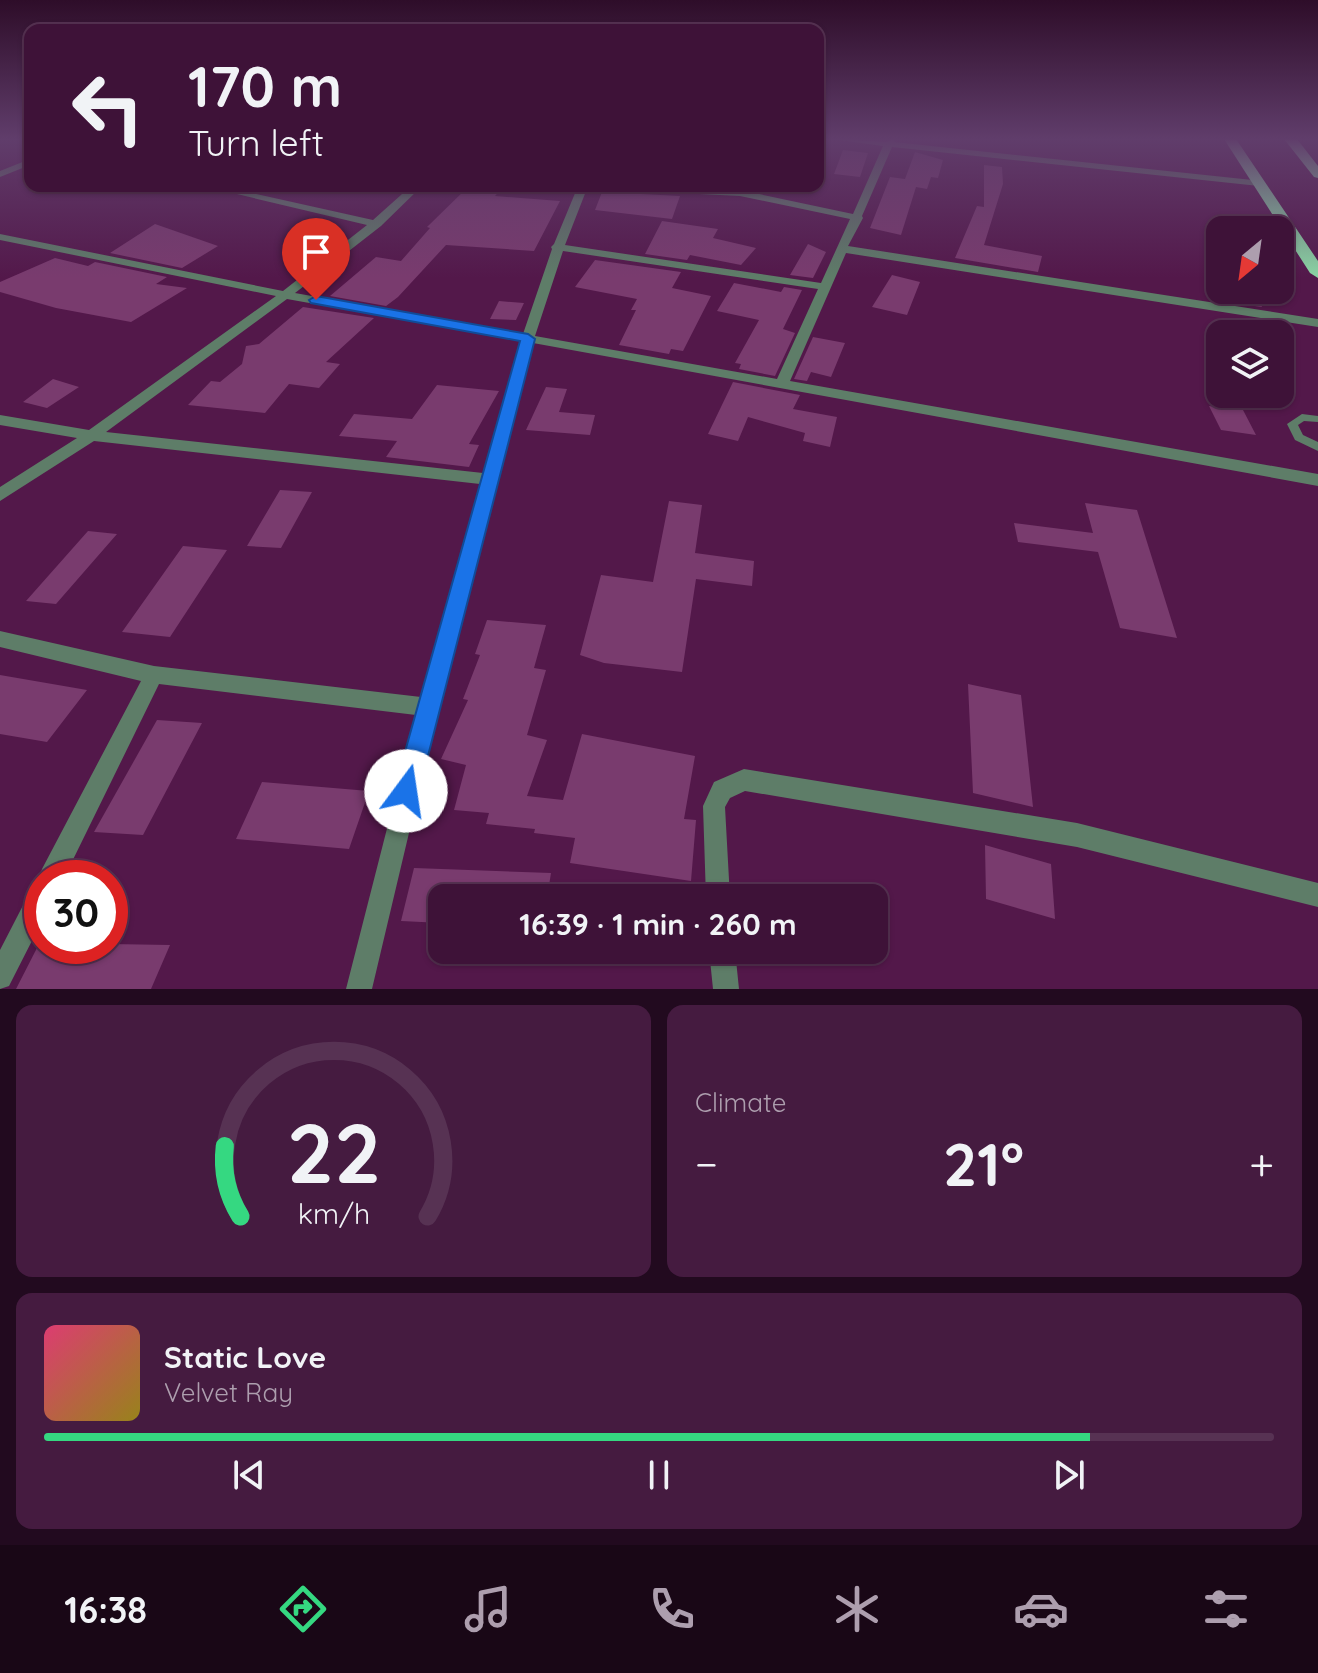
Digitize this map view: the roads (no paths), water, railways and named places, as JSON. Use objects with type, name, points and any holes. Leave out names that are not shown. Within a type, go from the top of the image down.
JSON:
[{"type":"highway","points":[[1260,185],[1318,273]]},
{"type":"street","points":[[781,385],[872,185]]},
{"type":"street","points":[[235,192],[377,224]]},
{"type":"street","points":[[0,495],[95,436],[286,295],[377,224],[411,192]]},
{"type":"street","points":[[359,989],[427,707],[489,479],[556,247],[580,192]]},
{"type":"street","points":[[720,192],[740,193],[858,218]]},
{"type":"street","points":[[4,241],[286,295],[1318,480]]},
{"type":"street","points":[[556,247],[826,287]]},
{"type":"street","points":[[844,249],[1318,323]]},
{"type":"street","points":[[0,420],[95,436],[489,479]]},
{"type":"street","points":[[0,639],[154,675],[427,707]]},
{"type":"street","points":[[60,860],[154,675]]},
{"type":"street","points":[[717,884],[714,806],[722,790],[744,780],[1077,835],[1318,895]]},
{"type":"street","points":[[0,977],[24,930]]},
{"type":"street","points":[[723,964],[726,989]]},
{"type":"lane","points":[[1318,419],[1302,417],[1292,424],[1299,437],[1318,447]]}]
